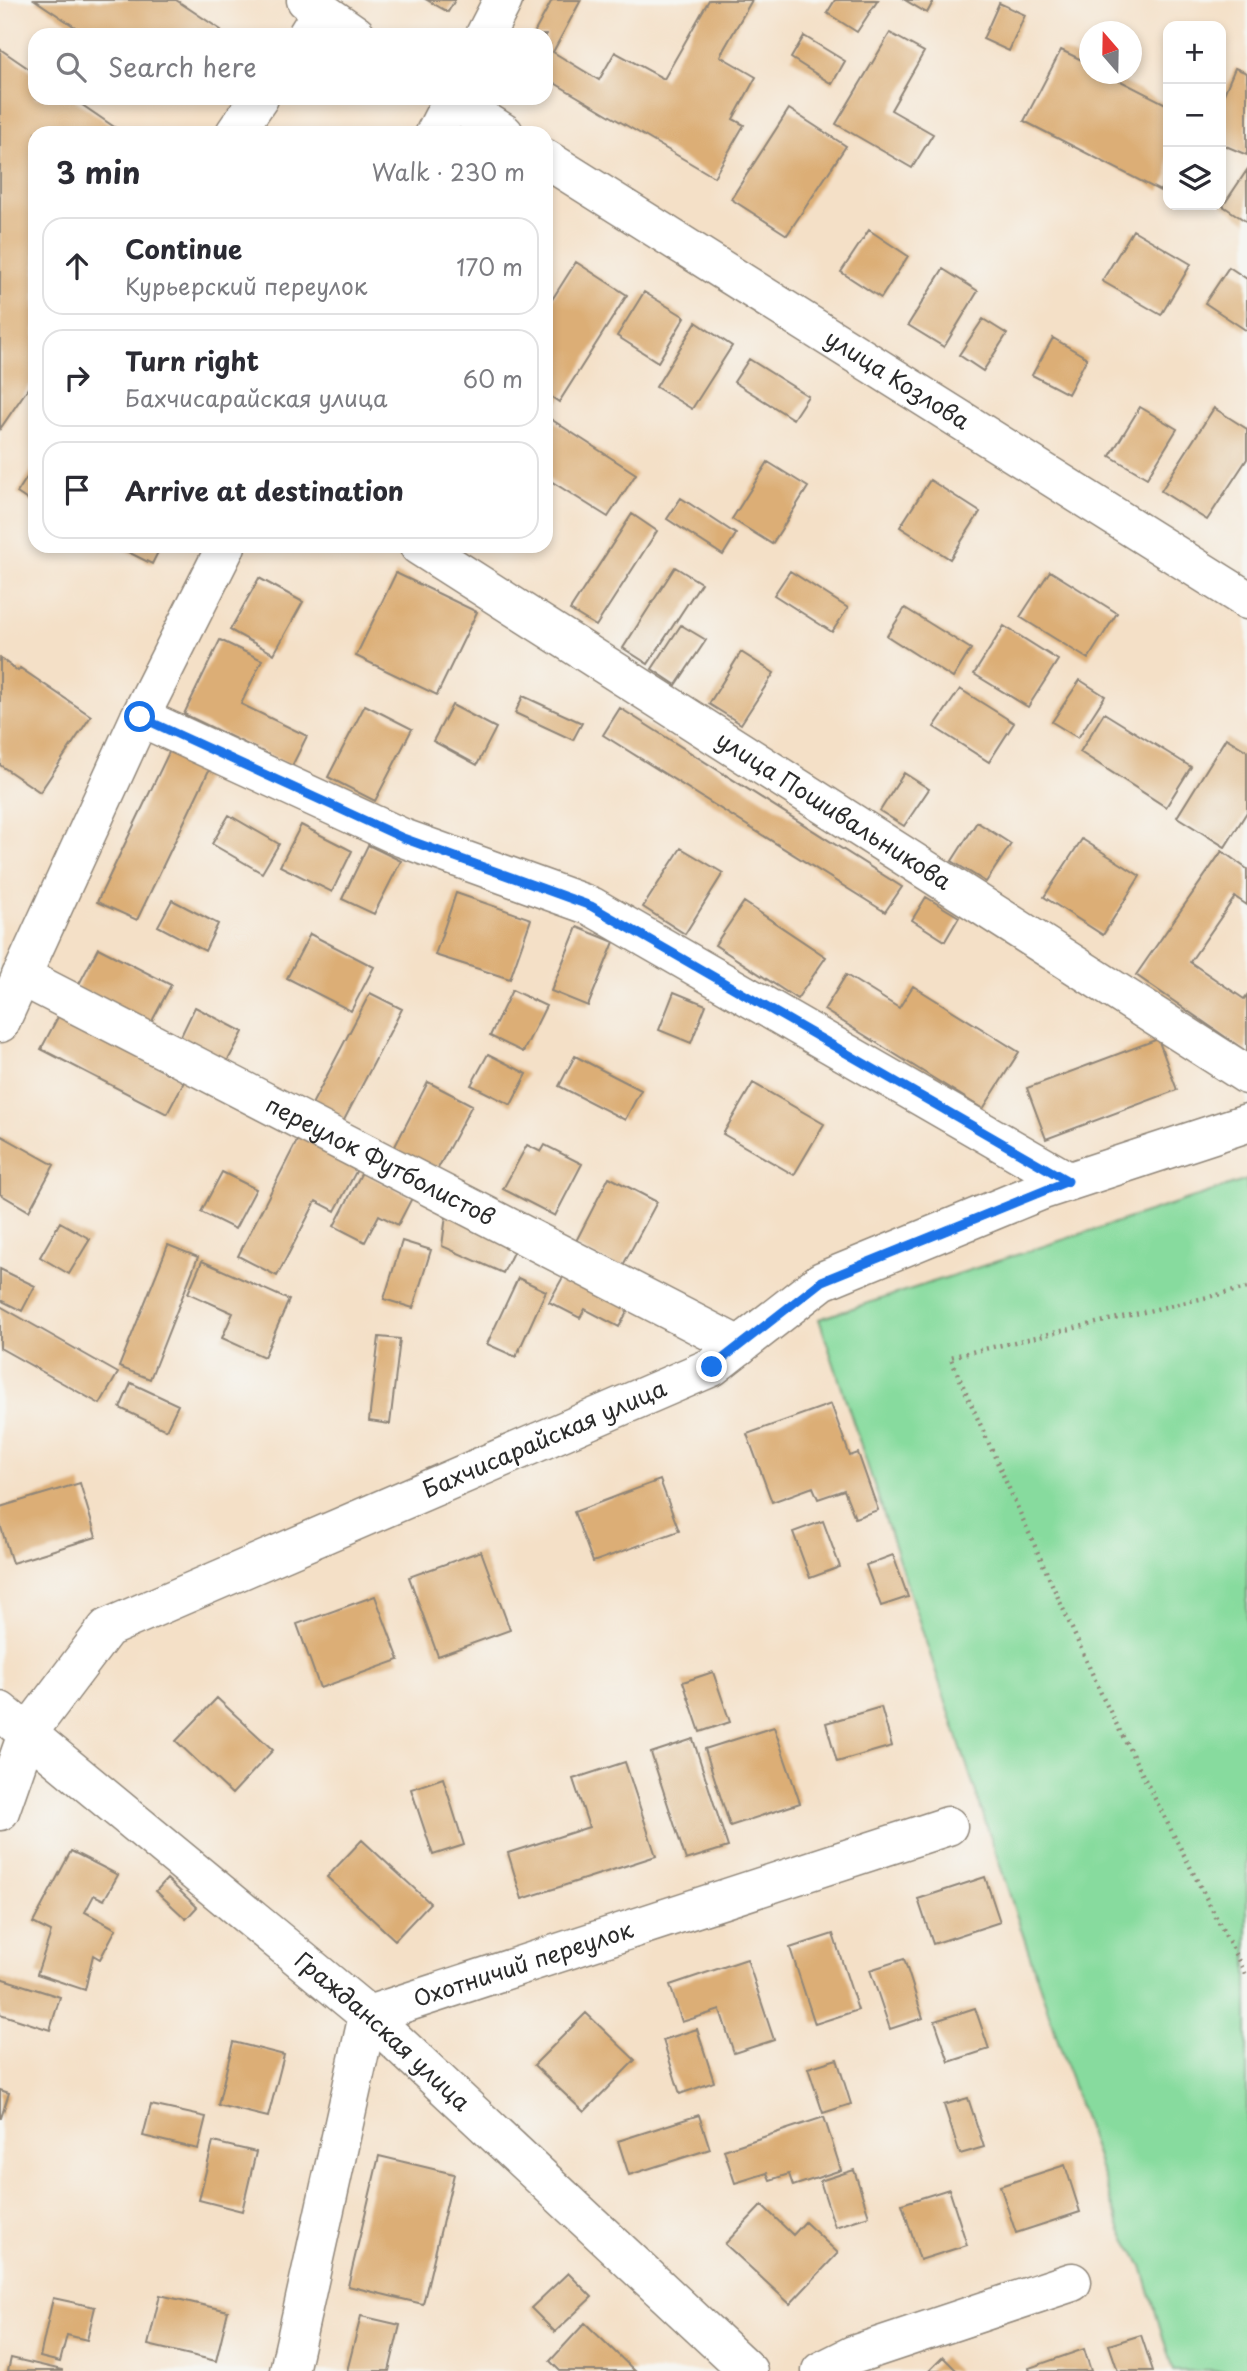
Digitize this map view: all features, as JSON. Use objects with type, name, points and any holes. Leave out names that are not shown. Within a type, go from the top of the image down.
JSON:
[{"type":"street","points":[[488,28],[502,0]]},
{"type":"street","points":[[311,15],[340,28]]},
{"type":"street","points":[[240,126],[254,105]]},
{"type":"street","points":[[447,107],[489,126]]},
{"type":"street","name":"улица Козлова","points":[[553,163],[1247,600]]},
{"type":"street","points":[[0,1023],[140,717],[222,553]]},
{"type":"street","name":"улица Пошивальникова","points":[[430,553],[1247,1075]]},
{"type":"street","points":[[140,717],[403,838],[591,906],[1068,1181]]},
{"type":"street","name":"переулок Футболистов","points":[[21,976],[739,1346]]},
{"type":"street","name":"Бахчисарайская улица","points":[[0,1811],[14,1723],[107,1628],[712,1367],[822,1281],[1068,1181],[1247,1123]]},
{"type":"street","name":"Гражданская улица","points":[[14,1723],[368,2015],[748,2371]]},
{"type":"street","name":"Охотничий переулок","points":[[368,2015],[948,1826]]},
{"type":"street","points":[[289,2371],[368,2015]]},
{"type":"street","points":[[821,2371],[853,2355],[1072,2282]]},
{"type":"path","points":[[1247,1288],[950,1357],[1104,1700],[1247,1977]]},
{"type":"green space","points":[[1247,1180],[1247,2371],[1173,2371],[1142,2266],[1121,2231],[819,1319]]},
{"type":"building","points":[[35,0],[176,0],[218,28],[77,28]]},
{"type":"building","points":[[427,0],[455,0],[448,12]]},
{"type":"building","points":[[552,0],[581,0],[553,52],[553,28],[537,28]]},
{"type":"building","points":[[709,0],[752,0],[720,56],[756,77],[733,119],[744,125],[714,177],[553,82],[553,52],[599,80],[615,52],[664,79]]},
{"type":"building","points":[[835,0],[878,0],[857,32],[827,13]]},
{"type":"building","points":[[905,0],[934,0],[927,13]]},
{"type":"building","points":[[999,3],[1025,15],[1009,51],[983,39]]},
{"type":"building","points":[[890,33],[924,52],[891,110],[933,134],[912,168],[836,124]]},
{"type":"building","points":[[804,36],[845,61],[832,84],[791,58]]},
{"type":"building","points":[[0,49],[28,68],[28,105],[82,105],[113,126],[28,126],[28,388],[0,429]]},
{"type":"building","points":[[1061,50],[1079,59],[1079,84],[1127,84],[1163,102],[1163,185],[1160,191],[1024,121]]},
{"type":"building","points":[[1235,68],[1247,73],[1247,155],[1226,146],[1226,89]]},
{"type":"building","points":[[789,109],[846,146],[787,235],[731,199]]},
{"type":"building","points":[[1247,170],[1247,222],[1226,208],[1226,202]]},
{"type":"building","points":[[869,230],[908,256],[881,298],[841,272]]},
{"type":"building","points":[[1133,230],[1191,264],[1161,315],[1102,281]]},
{"type":"building","points":[[576,262],[627,295],[559,402],[553,398],[553,298]]},
{"type":"building","points":[[1229,267],[1247,279],[1247,331],[1205,303]]},
{"type":"building","points":[[943,269],[978,291],[944,347],[908,325]]},
{"type":"building","points":[[644,292],[685,317],[658,362],[617,336]]},
{"type":"building","points":[[983,319],[1007,334],[983,371],[959,355]]},
{"type":"building","points":[[696,322],[732,346],[692,409],[656,387]]},
{"type":"building","points":[[1053,338],[1087,358],[1068,394],[1032,375]]},
{"type":"building","points":[[749,359],[808,396],[793,419],[734,382]]},
{"type":"building","points":[[1140,407],[1177,429],[1147,478],[1110,456]]},
{"type":"building","points":[[1214,408],[1247,429],[1247,459],[1207,520],[1161,491]]},
{"type":"building","points":[[553,421],[636,474],[608,517],[553,482]]},
{"type":"building","points":[[768,462],[808,487],[772,544],[732,519]]},
{"type":"building","points":[[28,476],[28,500],[17,493]]},
{"type":"building","points":[[930,480],[980,512],[950,559],[900,527]]},
{"type":"building","points":[[681,498],[736,534],[723,555],[667,519]]},
{"type":"building","points":[[632,514],[657,531],[596,626],[570,610]]},
{"type":"building","points":[[130,553],[158,553],[152,564]]},
{"type":"building","points":[[675,567],[701,583],[648,664],[623,648]]},
{"type":"building","points":[[790,571],[848,608],[832,632],[774,595]]},
{"type":"building","points":[[1050,571],[1117,613],[1088,659],[1020,617]]},
{"type":"building","points":[[396,573],[477,612],[437,695],[356,656]]},
{"type":"building","points":[[259,578],[303,602],[274,654],[230,630]]},
{"type":"building","points":[[905,608],[971,649],[953,678],[887,636]]},
{"type":"building","points":[[681,625],[706,640],[676,685],[652,669]]},
{"type":"building","points":[[1004,626],[1058,660],[1028,707],[974,674]]},
{"type":"building","points":[[220,640],[262,660],[241,704],[307,736],[292,766],[184,714]]},
{"type":"building","points":[[741,652],[774,673],[741,724],[709,704]]},
{"type":"building","points":[[0,658],[18,671],[20,668],[91,716],[40,792],[0,765]]},
{"type":"building","points":[[1080,680],[1105,696],[1078,738],[1052,722]]},
{"type":"building","points":[[960,689],[1014,723],[989,762],[934,727]]},
{"type":"building","points":[[523,696],[582,723],[573,740],[515,713]]},
{"type":"building","points":[[365,705],[412,729],[375,801],[328,777]]},
{"type":"building","points":[[452,705],[496,728],[477,765],[433,741]]},
{"type":"building","points":[[620,708],[902,887],[885,912],[603,735]]},
{"type":"building","points":[[1104,713],[1191,767],[1166,807],[1080,752]]},
{"type":"building","points":[[1226,738],[1247,751],[1247,812],[1225,847],[1177,817]]},
{"type":"building","points":[[171,748],[211,766],[137,920],[97,902]]},
{"type":"building","points":[[904,773],[929,789],[904,826],[880,811]]},
{"type":"building","points":[[229,815],[279,844],[262,873],[212,844]]},
{"type":"building","points":[[977,822],[1011,844],[986,882],[952,861]]},
{"type":"building","points":[[301,825],[352,851],[332,892],[280,866]]},
{"type":"building","points":[[1082,839],[1140,876],[1103,935],[1044,897]]},
{"type":"building","points":[[368,845],[401,861],[374,914],[342,899]]},
{"type":"building","points":[[681,848],[723,873],[685,934],[643,907]]},
{"type":"building","points":[[1222,851],[1247,869],[1247,905],[1235,897],[1190,962],[1244,999],[1247,995],[1247,1052],[1136,975]]},
{"type":"building","points":[[456,893],[531,919],[510,979],[435,955]]},
{"type":"building","points":[[926,897],[959,917],[945,941],[912,920]]},
{"type":"building","points":[[172,900],[218,924],[205,951],[158,926]]},
{"type":"building","points":[[744,902],[826,957],[797,999],[715,945]]},
{"type":"building","points":[[577,927],[614,942],[588,1006],[551,991]]},
{"type":"building","points":[[310,934],[374,967],[351,1011],[287,978]]},
{"type":"building","points":[[98,948],[171,985],[150,1025],[77,988]]},
{"type":"building","points":[[846,975],[899,1008],[913,986],[1019,1052],[983,1109],[824,1010]]},
{"type":"building","points":[[512,990],[546,1006],[523,1052],[490,1036]]},
{"type":"building","points":[[674,992],[706,1005],[691,1043],[659,1030]]},
{"type":"building","points":[[370,993],[402,1009],[342,1124],[310,1108]]},
{"type":"building","points":[[195,1007],[243,1032],[227,1062],[180,1038]]},
{"type":"building","points":[[59,1015],[185,1080],[167,1114],[41,1049]]},
{"type":"building","points":[[1158,1039],[1177,1090],[1046,1139],[1027,1088]]},
{"type":"building","points":[[488,1054],[527,1074],[511,1105],[471,1085]]},
{"type":"building","points":[[575,1056],[641,1090],[625,1120],[559,1086]]},
{"type":"building","points":[[428,1082],[472,1105],[436,1172],[393,1150]]},
{"type":"building","points":[[753,1083],[824,1124],[794,1175],[723,1134]]},
{"type":"building","points":[[0,1135],[54,1165],[29,1211],[0,1194]]},
{"type":"building","points":[[300,1135],[359,1166],[335,1211],[316,1201],[277,1276],[238,1256]]},
{"type":"building","points":[[527,1145],[541,1152],[545,1145],[582,1164],[555,1216],[503,1189]]},
{"type":"building","points":[[222,1172],[256,1189],[235,1229],[201,1212]]},
{"type":"building","points":[[362,1172],[412,1198],[398,1225],[379,1215],[365,1242],[334,1226]]},
{"type":"building","points":[[609,1177],[657,1202],[621,1269],[574,1245]]},
{"type":"building","points":[[447,1208],[518,1242],[503,1273],[442,1246]]},
{"type":"building","points":[[60,1222],[90,1239],[69,1274],[40,1257]]},
{"type":"building","points":[[402,1241],[431,1250],[413,1308],[384,1299]]},
{"type":"building","points":[[168,1245],[198,1257],[150,1379],[119,1367]]},
{"type":"building","points":[[202,1261],[289,1300],[264,1357],[222,1338],[233,1313],[188,1293]]},
{"type":"building","points":[[568,1268],[632,1303],[619,1327],[585,1309],[580,1318],[549,1302]]},
{"type":"building","points":[[0,1269],[35,1286],[22,1311],[0,1300]]},
{"type":"building","points":[[518,1278],[546,1291],[516,1357],[487,1344]]},
{"type":"building","points":[[0,1306],[118,1373],[100,1404],[0,1348]]},
{"type":"building","points":[[379,1337],[400,1339],[390,1424],[369,1421]]},
{"type":"building","points":[[131,1383],[178,1405],[166,1430],[120,1408]]},
{"type":"building","points":[[831,1404],[850,1456],[858,1453],[878,1510],[855,1518],[844,1490],[818,1499],[813,1487],[772,1502],[747,1434]]},
{"type":"building","points":[[660,1480],[679,1531],[593,1562],[574,1512]]},
{"type":"building","points":[[80,1483],[96,1537],[12,1563],[0,1524],[0,1507]]},
{"type":"building","points":[[823,1521],[840,1567],[810,1578],[793,1532]]},
{"type":"building","points":[[481,1551],[510,1630],[438,1656],[409,1577]]},
{"type":"building","points":[[893,1555],[908,1597],[881,1606],[866,1565]]},
{"type":"building","points":[[375,1596],[399,1660],[320,1688],[297,1624]]},
{"type":"building","points":[[713,1672],[730,1722],[700,1732],[683,1682]]},
{"type":"building","points":[[217,1698],[273,1750],[232,1794],[176,1741]]},
{"type":"building","points":[[881,1707],[892,1746],[837,1762],[826,1723]]},
{"type":"building","points":[[774,1727],[800,1803],[730,1826],[705,1749]]},
{"type":"building","points":[[693,1739],[728,1847],[686,1860],[651,1753]]},
{"type":"building","points":[[625,1762],[656,1856],[522,1899],[508,1853],[589,1827],[573,1779]]},
{"type":"building","points":[[443,1778],[464,1845],[433,1855],[411,1789]]},
{"type":"building","points":[[362,1840],[430,1903],[395,1940],[327,1877]]},
{"type":"building","points":[[71,1851],[118,1875],[104,1900],[94,1895],[85,1912],[116,1929],[100,1959],[93,1955],[85,1990],[37,1974],[51,1932],[33,1923]]},
{"type":"building","points":[[985,1877],[1000,1922],[933,1944],[918,1899]]},
{"type":"building","points":[[167,1879],[197,1907],[186,1919],[156,1891]]},
{"type":"building","points":[[833,1934],[858,2010],[815,2024],[790,1948]]},
{"type":"building","points":[[747,1959],[774,2040],[734,2053],[720,2010],[682,2022],[670,1985]]},
{"type":"building","points":[[904,1959],[923,2018],[890,2029],[870,1970]]},
{"type":"building","points":[[0,1978],[60,1997],[50,2030],[0,2014]]},
{"type":"building","points":[[975,2008],[989,2049],[949,2062],[935,2021]]},
{"type":"building","points":[[586,2013],[635,2060],[584,2112],[534,2065]]},
{"type":"building","points":[[697,2029],[714,2082],[680,2094],[663,2040]]},
{"type":"building","points":[[233,2042],[284,2055],[268,2117],[218,2105]]},
{"type":"building","points":[[837,2059],[851,2104],[823,2113],[808,2068]]},
{"type":"building","points":[[0,2090],[9,2093],[1,2118],[0,2118]]},
{"type":"building","points":[[968,2098],[984,2147],[960,2154],[944,2105]]},
{"type":"building","points":[[151,2105],[206,2117],[198,2149],[143,2136]]},
{"type":"building","points":[[699,2115],[710,2149],[629,2175],[618,2141]]},
{"type":"building","points":[[824,2117],[841,2170],[793,2186],[789,2174],[770,2180],[767,2173],[735,2183],[724,2150]]},
{"type":"building","points":[[213,2142],[256,2152],[242,2211],[199,2200]]},
{"type":"building","points":[[379,2156],[454,2174],[423,2304],[348,2286]]},
{"type":"building","points":[[1065,2165],[1080,2212],[1016,2233],[1000,2186]]},
{"type":"building","points":[[854,2170],[869,2216],[835,2227],[820,2181]]},
{"type":"building","points":[[949,2189],[967,2245],[920,2260],[902,2204]]},
{"type":"building","points":[[762,2205],[793,2235],[805,2222],[838,2253],[790,2304],[725,2244]]},
{"type":"building","points":[[568,2273],[592,2297],[555,2332],[531,2308]]},
{"type":"building","points":[[160,2295],[228,2311],[216,2361],[148,2345]]},
{"type":"building","points":[[53,2298],[95,2307],[87,2340],[67,2335],[60,2362],[40,2357]]},
{"type":"building","points":[[361,2316],[400,2325],[389,2371],[347,2371]]},
{"type":"building","points":[[585,2323],[635,2371],[560,2371],[550,2361]]},
{"type":"building","points":[[1141,2335],[1153,2371],[1118,2371],[1109,2345]]},
{"type":"building","points":[[1084,2349],[1091,2371],[1030,2371],[1029,2368]]},
{"type":"building","points":[[943,2357],[957,2371],[929,2371]]},
{"type":"building","points":[[11,2358],[62,2370],[62,2371],[8,2371]]},
{"type":"route","points":[[140,717],[403,838],[591,906],[1068,1181],[822,1281],[712,1367]]}]
